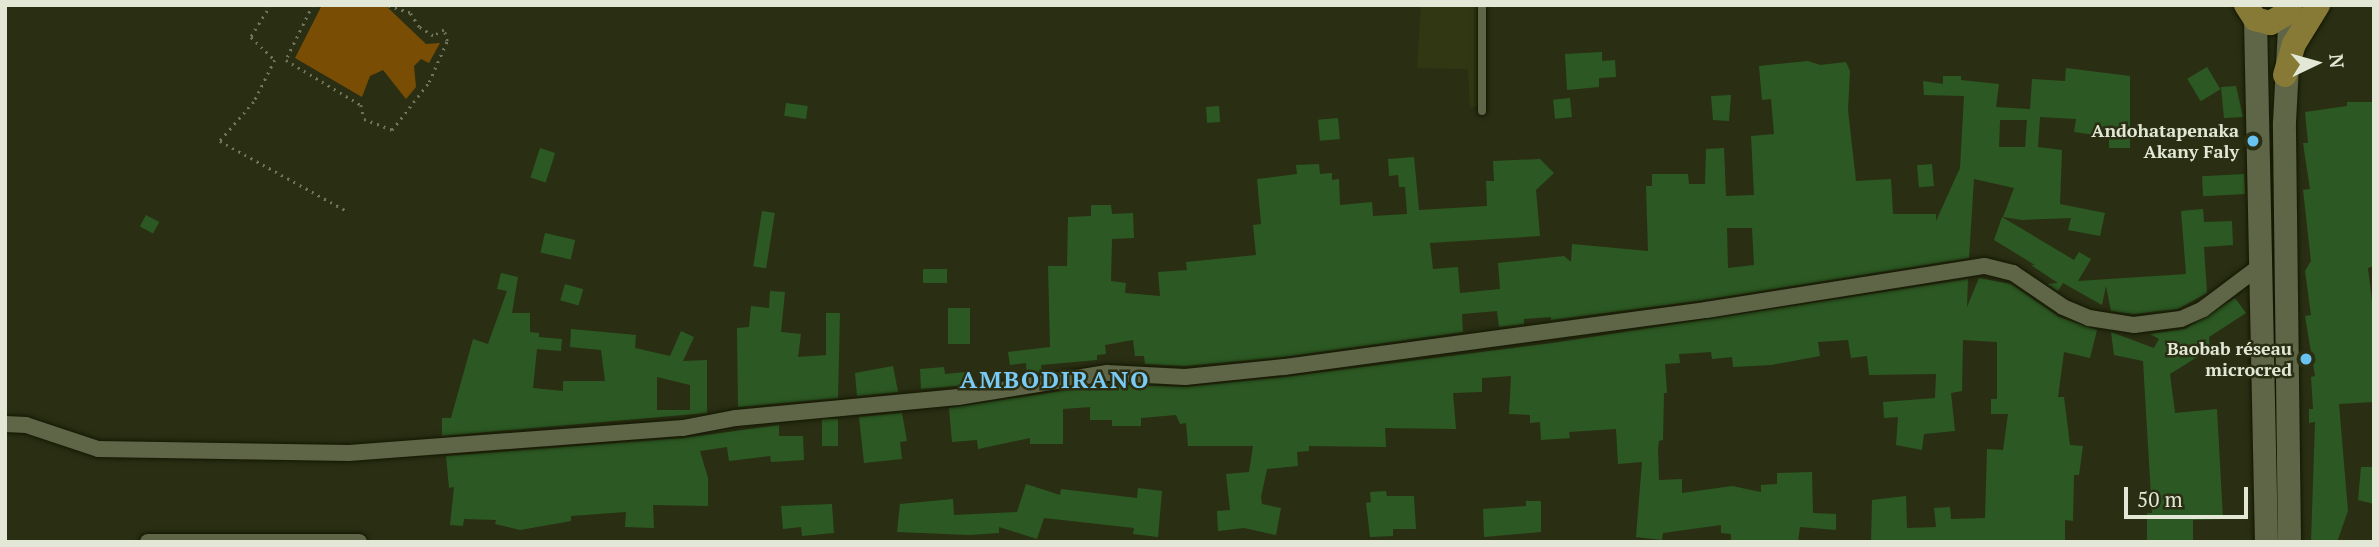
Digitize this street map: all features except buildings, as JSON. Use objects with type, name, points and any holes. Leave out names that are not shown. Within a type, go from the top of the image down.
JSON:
[{"type":"main road","points":[[2224,5],[2278,20],[2292,6]]},
{"type":"main road","points":[[2285,75],[2298,36],[2318,5]]},
{"type":"main road","points":[[2289,542],[2285,75],[2292,6]]},
{"type":"main road","points":[[2251,13],[2263,264],[2266,542]]},
{"type":"street","points":[[5,424],[26,425],[98,449],[349,453],[683,428],[736,418],[958,397],[1107,373],[1185,377],[1284,368],[1984,266],[2013,273],[2063,307],[2089,318],[2134,326],[2181,319],[2203,309],[2263,264]]},
{"type":"street","points":[[148,542],[359,542]]},
{"type":"lane","points":[[1482,5],[1482,111]]},
{"type":"path","points":[[271,5],[251,37],[275,60],[286,60],[361,105],[364,119],[392,130],[429,82],[447,41],[444,30],[433,36],[419,27],[410,13],[386,5]]},
{"type":"path","points":[[286,60],[313,5]]},
{"type":"path","points":[[275,60],[254,102],[220,141],[345,210]]},
{"type":"shaded area","points":[[322,5],[385,5],[426,44],[440,43],[429,63],[421,59],[414,66],[416,87],[406,99],[383,70],[370,76],[362,97],[295,58]]},
{"type":"shaded area","points":[[1421,5],[1480,5],[1479,106],[1470,108],[1468,69],[1417,68]]},
{"type":"place","name":"Andohatapenaka Akany Faly","points":[[2253,141]]},
{"type":"place","name":"Baobab réseau microcred","points":[[2306,359]]},
{"type":"district","name":"AMBODIRANO","points":[[1055,380]]}]
